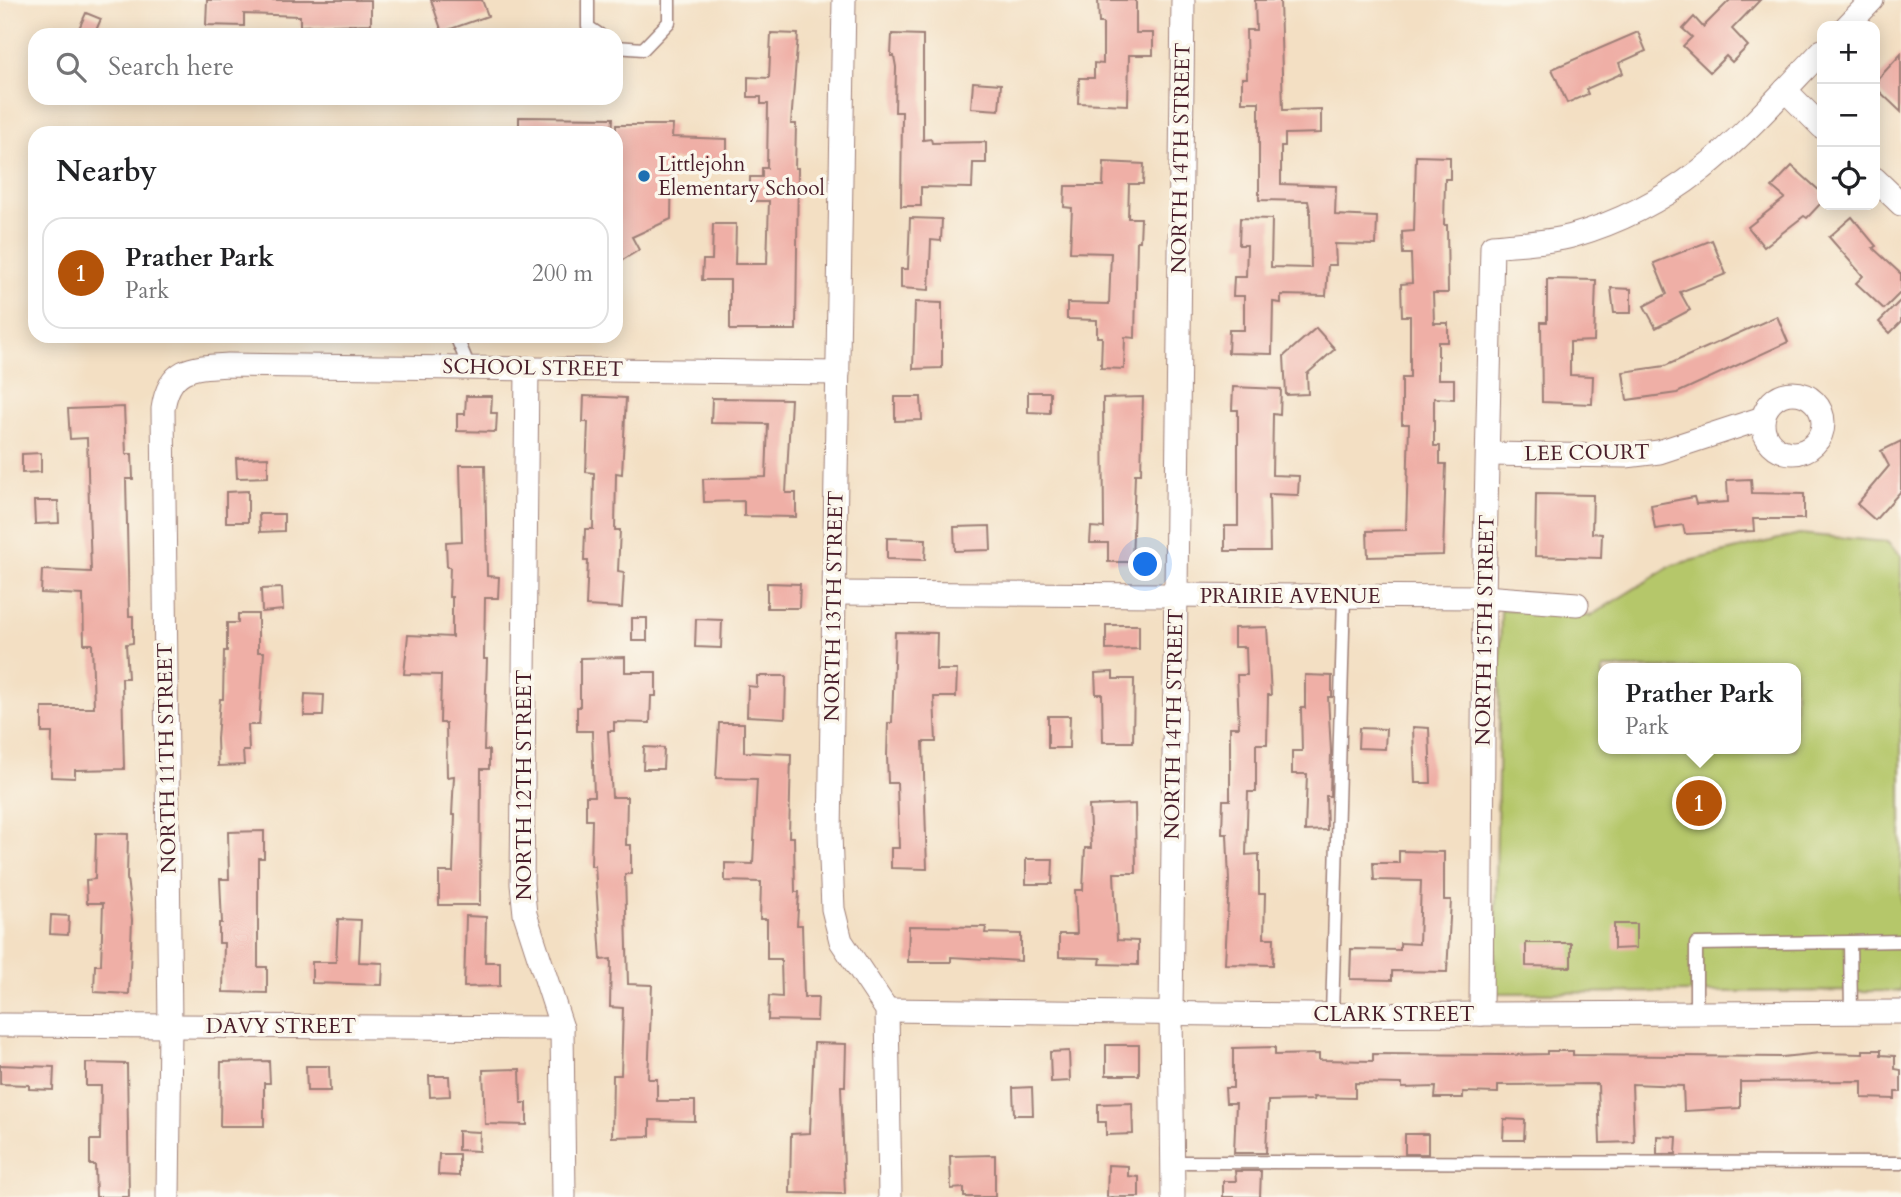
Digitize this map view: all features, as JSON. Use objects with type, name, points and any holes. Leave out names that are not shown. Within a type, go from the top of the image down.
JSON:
[{"type":"street","name":"NORTH 13TH STREET","points":[[844,0],[830,834],[832,909],[841,941],[887,1010]]},
{"type":"street","name":"NORTH 14TH STREET","points":[[1173,1197],[1171,1012],[1183,0]]},
{"type":"street","points":[[1852,21],[1872,0]]},
{"type":"street","points":[[1817,56],[1785,90],[1817,122]]},
{"type":"street","name":"NORTH 15TH STREET","points":[[1481,1014],[1484,597],[1492,246],[1570,237],[1641,210],[1683,186],[1706,168],[1785,90]]},
{"type":"street","points":[[1880,183],[1901,204]]},
{"type":"street","name":"SCHOOL STREET","points":[[228,365],[838,373]]},
{"type":"street","name":"NORTH 11TH STREET","points":[[168,1197],[170,1026],[163,409],[169,387],[182,373],[202,366],[228,365]]},
{"type":"street","name":"NORTH 12TH STREET","points":[[527,368],[522,884],[525,914],[562,1028],[564,1197]]},
{"type":"street","name":"LEE COURT","points":[[1489,454],[1626,456],[1659,452],[1763,418]]},
{"type":"street","name":"PRAIRIE AVENUE","points":[[834,593],[1484,597],[1577,604]]},
{"type":"street","points":[[887,1010],[890,1197]]},
{"type":"street","name":"CLARK STREET","points":[[887,1010],[1332,1015],[1901,1012]]},
{"type":"street","name":"DAVY STREET","points":[[0,1025],[562,1028]]},
{"type":"lane","points":[[588,0],[590,28]]},
{"type":"lane","points":[[623,48],[643,49],[669,22],[668,0]]},
{"type":"lane","points":[[459,343],[469,367]]},
{"type":"lane","points":[[1332,1015],[1344,596]]},
{"type":"lane","points":[[1696,1013],[1696,944],[1901,941]]},
{"type":"lane","points":[[1850,942],[1851,1013]]},
{"type":"lane","points":[[1173,1162],[1901,1163]]},
{"type":"green space","points":[[1799,534],[1887,542],[1901,556],[1901,991],[1494,993],[1501,609],[1590,616],[1673,565]]},
{"type":"building","points":[[207,0],[371,0],[371,24],[300,26],[300,16],[244,14],[244,26],[206,25]]},
{"type":"building","points":[[431,0],[482,0],[488,16],[454,28],[441,28]]},
{"type":"building","points":[[1098,0],[1136,0],[1136,33],[1153,33],[1153,55],[1129,55],[1128,105],[1078,103],[1079,78],[1094,78],[1094,63],[1103,64],[1103,23],[1099,23]]},
{"type":"building","points":[[1255,0],[1280,0],[1283,110],[1321,109],[1321,133],[1285,134],[1285,146],[1281,146],[1281,184],[1336,186],[1335,215],[1377,217],[1376,245],[1335,244],[1336,265],[1328,265],[1326,296],[1281,295],[1281,303],[1273,302],[1272,354],[1228,353],[1229,330],[1244,330],[1244,296],[1233,296],[1234,277],[1246,277],[1247,245],[1239,245],[1240,218],[1272,219],[1271,267],[1311,268],[1310,210],[1308,201],[1259,200],[1259,102],[1242,102],[1242,78],[1247,78],[1246,30],[1256,30]]},
{"type":"building","points":[[1730,0],[1760,0],[1732,29],[1748,46],[1732,62],[1726,56],[1710,72],[1683,46],[1692,37],[1683,29],[1694,17],[1703,27]]},
{"type":"building","points":[[86,13],[101,19],[97,28],[79,28]]},
{"type":"building","points":[[1638,32],[1646,51],[1619,63],[1623,73],[1586,89],[1588,94],[1567,103],[1552,69]]},
{"type":"building","points":[[771,33],[798,34],[791,124],[796,124],[795,168],[798,168],[796,330],[730,330],[730,280],[702,280],[703,260],[712,260],[713,224],[736,224],[735,264],[767,264],[769,201],[750,201],[750,177],[762,177],[762,168],[767,168],[768,104],[761,104],[761,97],[748,97],[748,77],[769,78]]},
{"type":"building","points":[[892,34],[923,35],[923,140],[931,139],[932,143],[986,142],[986,163],[973,163],[972,188],[921,187],[921,206],[901,206],[902,112],[895,112],[896,67],[894,56],[891,56]]},
{"type":"building","points":[[1901,54],[1901,112],[1880,92],[1880,77]]},
{"type":"building","points":[[973,82],[1001,84],[999,110],[971,108]]},
{"type":"building","points":[[519,117],[613,118],[612,126],[519,126]]},
{"type":"building","name":"Littlejohn Elementary School","points":[[673,125],[672,137],[727,139],[727,162],[672,160],[671,219],[632,237],[639,250],[623,260],[623,126],[616,126]]},
{"type":"building","points":[[1416,156],[1450,157],[1450,179],[1445,179],[1444,225],[1447,225],[1448,293],[1433,293],[1434,323],[1448,323],[1448,342],[1438,342],[1438,379],[1454,379],[1454,399],[1434,398],[1434,446],[1440,446],[1440,464],[1446,464],[1443,555],[1368,557],[1367,531],[1406,530],[1409,424],[1402,424],[1402,378],[1410,378],[1410,316],[1402,316],[1401,284],[1412,283],[1411,254],[1403,254],[1402,232],[1414,231]]},
{"type":"building","points":[[1104,162],[1144,164],[1143,184],[1129,184],[1128,218],[1141,218],[1140,241],[1137,241],[1135,338],[1125,337],[1124,369],[1101,368],[1102,337],[1097,337],[1097,320],[1067,319],[1067,303],[1109,304],[1111,253],[1070,252],[1072,208],[1064,207],[1065,186],[1103,186]]},
{"type":"building","points":[[1792,166],[1817,188],[1817,207],[1807,218],[1804,216],[1764,247],[1748,227],[1785,198],[1772,187]]},
{"type":"building","points":[[1852,217],[1876,246],[1873,248],[1901,274],[1901,292],[1884,309],[1856,283],[1863,276],[1829,237]]},
{"type":"building","points":[[910,218],[942,219],[941,241],[931,240],[929,290],[901,288],[901,269],[908,269]]},
{"type":"building","points":[[1712,240],[1726,274],[1680,292],[1690,310],[1656,328],[1644,306],[1667,294],[1654,263]]},
{"type":"building","points":[[1547,279],[1596,280],[1594,341],[1570,342],[1570,375],[1593,376],[1592,404],[1542,402],[1541,322],[1547,322]]},
{"type":"building","points":[[1611,288],[1631,289],[1631,313],[1614,313]]},
{"type":"building","points":[[1901,300],[1901,322],[1890,333],[1879,322]]},
{"type":"building","points":[[915,302],[942,303],[942,368],[913,369]]},
{"type":"building","points":[[1777,316],[1788,342],[1677,393],[1627,400],[1623,372],[1665,366]]},
{"type":"building","points":[[1316,328],[1335,349],[1307,374],[1308,394],[1286,395],[1284,356]]},
{"type":"building","points":[[1233,387],[1281,389],[1280,415],[1273,414],[1272,475],[1299,476],[1298,495],[1269,494],[1270,551],[1225,551],[1225,526],[1238,526],[1238,410],[1232,410]]},
{"type":"building","points":[[1028,392],[1050,392],[1050,413],[1028,412]]},
{"type":"building","points":[[466,396],[492,396],[491,413],[497,413],[496,432],[457,431],[457,414],[465,414]]},
{"type":"building","points":[[584,396],[626,398],[622,474],[616,473],[615,530],[620,530],[618,571],[624,572],[622,608],[586,606],[588,561],[584,561],[585,529],[593,529],[594,473],[586,472],[588,422],[583,422]]},
{"type":"building","points":[[895,397],[921,397],[922,420],[895,421]]},
{"type":"building","points":[[1143,397],[1141,474],[1135,474],[1132,562],[1108,562],[1108,543],[1090,543],[1091,527],[1104,528],[1103,398]]},
{"type":"building","points":[[712,398],[791,399],[786,493],[796,493],[796,517],[744,516],[744,501],[704,502],[703,479],[766,477],[768,424],[711,423]]},
{"type":"building","points":[[124,407],[126,454],[132,454],[133,479],[126,479],[129,616],[133,616],[133,643],[126,644],[128,678],[122,678],[124,769],[75,770],[75,778],[51,777],[52,733],[42,733],[42,708],[94,708],[92,644],[84,644],[83,595],[41,593],[42,570],[91,572],[87,438],[70,439],[68,409]]},
{"type":"building","points":[[1901,441],[1901,491],[1875,520],[1857,504],[1889,466],[1881,451]]},
{"type":"building","points":[[41,453],[41,472],[22,473],[22,454]]},
{"type":"building","points":[[268,457],[268,477],[237,478],[236,458]]},
{"type":"building","points":[[460,465],[485,465],[487,576],[499,577],[498,598],[485,598],[484,659],[487,659],[484,750],[489,750],[489,769],[481,769],[480,905],[439,905],[439,872],[453,872],[455,815],[452,815],[454,776],[447,777],[446,723],[440,723],[441,675],[404,674],[408,635],[452,637],[452,597],[449,597],[450,567],[447,567],[446,542],[462,541]]},
{"type":"building","points":[[1751,479],[1752,493],[1804,494],[1804,519],[1753,519],[1754,531],[1685,534],[1683,525],[1655,529],[1651,505],[1694,497],[1696,504],[1728,502],[1727,480]]},
{"type":"building","points":[[248,491],[248,522],[226,522],[226,492]]},
{"type":"building","points":[[1536,494],[1593,495],[1592,533],[1602,534],[1601,558],[1535,556]]},
{"type":"building","points":[[34,501],[58,501],[59,523],[35,524]]},
{"type":"building","points":[[259,514],[284,514],[284,531],[260,532]]},
{"type":"building","points":[[990,526],[991,550],[955,551],[954,527]]},
{"type":"building","points":[[887,538],[926,539],[925,560],[887,559]]},
{"type":"building","points":[[767,583],[800,584],[799,608],[767,608]]},
{"type":"building","points":[[282,588],[283,610],[262,612],[261,589]]},
{"type":"building","points":[[238,614],[258,614],[258,652],[264,652],[259,725],[248,725],[249,751],[243,751],[244,765],[218,766],[217,739],[220,699],[223,699],[227,623],[238,623]]},
{"type":"building","points":[[632,618],[647,618],[647,641],[632,641]]},
{"type":"building","points":[[696,619],[722,620],[721,648],[695,647]]},
{"type":"building","points":[[1106,625],[1139,625],[1139,649],[1106,650]]},
{"type":"building","points":[[1267,627],[1271,695],[1268,695],[1267,744],[1256,744],[1256,792],[1248,792],[1246,855],[1259,854],[1259,894],[1265,894],[1264,938],[1274,938],[1273,965],[1225,964],[1229,881],[1227,834],[1222,834],[1223,800],[1230,800],[1230,727],[1239,727],[1237,675],[1247,675],[1246,647],[1234,647],[1234,628]]},
{"type":"building","points":[[895,632],[937,633],[936,670],[957,670],[956,697],[934,697],[936,742],[923,742],[927,869],[891,868],[891,848],[899,848],[897,783],[888,783],[887,756],[888,723],[892,723]]},
{"type":"building","points":[[625,657],[625,672],[656,672],[656,696],[651,696],[650,723],[614,722],[614,731],[608,731],[612,797],[627,797],[626,845],[631,845],[631,874],[625,874],[628,984],[652,985],[648,1079],[657,1079],[657,1101],[695,1101],[695,1121],[650,1120],[650,1136],[612,1137],[613,1075],[621,1075],[623,1008],[610,1007],[611,959],[601,960],[595,866],[591,866],[592,820],[586,820],[586,796],[594,796],[592,731],[577,731],[577,707],[580,707],[580,658]]},
{"type":"building","points":[[1113,672],[1113,679],[1134,679],[1133,742],[1103,742],[1102,694],[1096,694],[1095,673]]},
{"type":"building","points":[[1305,675],[1332,676],[1332,697],[1328,697],[1331,751],[1330,796],[1326,796],[1327,830],[1305,831],[1307,774],[1292,774],[1292,751],[1302,751],[1301,708],[1305,708]]},
{"type":"building","points":[[757,676],[786,676],[785,718],[747,716],[748,686],[757,687]]},
{"type":"building","points":[[305,694],[324,695],[323,716],[304,716]]},
{"type":"building","points":[[1048,716],[1070,716],[1069,748],[1048,748]]},
{"type":"building","points":[[719,723],[744,723],[744,752],[791,754],[789,837],[794,837],[795,892],[799,892],[797,925],[802,925],[804,997],[818,997],[817,1021],[768,1020],[769,996],[782,997],[781,959],[767,959],[767,919],[760,919],[761,882],[725,881],[725,863],[753,864],[757,779],[716,778]]},
{"type":"building","points":[[1413,727],[1429,728],[1431,783],[1415,783]]},
{"type":"building","points":[[1359,728],[1386,729],[1385,749],[1358,748]]},
{"type":"building","points":[[644,747],[664,748],[663,769],[643,769]]},
{"type":"building","points":[[1135,804],[1136,873],[1114,873],[1117,940],[1138,941],[1138,965],[1100,964],[1101,958],[1059,957],[1059,934],[1077,934],[1075,890],[1083,890],[1085,848],[1091,848],[1089,806]]},
{"type":"building","points":[[264,831],[264,858],[258,858],[258,967],[267,967],[267,993],[223,992],[224,943],[219,943],[219,923],[222,923],[220,879],[229,879],[228,832]]},
{"type":"building","points":[[96,833],[128,834],[127,878],[132,920],[129,994],[94,992],[95,965],[101,965],[103,903],[87,903],[86,880],[95,879]]},
{"type":"building","points":[[1399,851],[1444,852],[1444,900],[1451,900],[1447,972],[1392,971],[1392,980],[1350,979],[1351,949],[1400,950],[1400,943],[1419,944],[1421,881],[1374,880],[1373,863],[1399,863]]},
{"type":"building","points":[[1026,859],[1053,859],[1052,884],[1026,884]]},
{"type":"building","points":[[51,915],[69,916],[68,935],[50,934]]},
{"type":"building","points":[[466,916],[486,917],[485,962],[500,962],[500,986],[464,987]]},
{"type":"building","points":[[338,919],[361,920],[359,962],[383,963],[382,985],[312,983],[312,962],[336,962]]},
{"type":"building","points":[[1614,924],[1636,924],[1636,948],[1614,949]]},
{"type":"building","points":[[909,926],[986,927],[985,933],[1021,934],[1021,961],[951,957],[951,962],[908,962]]},
{"type":"building","points":[[1526,943],[1571,943],[1571,967],[1526,966]]},
{"type":"building","points":[[814,1043],[846,1044],[845,1086],[841,1086],[845,1194],[790,1193],[791,1134],[810,1133]]},
{"type":"building","points":[[1106,1045],[1139,1045],[1139,1075],[1106,1075]]},
{"type":"building","points":[[1275,1047],[1275,1055],[1319,1054],[1319,1060],[1373,1061],[1373,1054],[1508,1055],[1573,1051],[1573,1055],[1782,1057],[1820,1053],[1863,1054],[1863,1050],[1881,1050],[1881,1055],[1895,1056],[1895,1069],[1901,1070],[1901,1092],[1895,1092],[1895,1099],[1862,1098],[1862,1081],[1740,1082],[1740,1108],[1684,1111],[1683,1086],[1632,1084],[1634,1142],[1600,1143],[1598,1084],[1498,1085],[1498,1093],[1463,1092],[1463,1098],[1435,1098],[1436,1087],[1402,1088],[1402,1084],[1355,1083],[1355,1098],[1313,1097],[1314,1100],[1268,1101],[1266,1153],[1234,1153],[1236,1103],[1226,1103],[1225,1088],[1233,1088],[1233,1048]]},
{"type":"building","points":[[1069,1051],[1070,1081],[1051,1082],[1050,1052]]},
{"type":"building","points":[[269,1061],[270,1083],[264,1083],[264,1126],[220,1126],[221,1062]]},
{"type":"building","points":[[86,1063],[127,1064],[129,1197],[96,1197],[95,1165],[90,1165],[90,1140],[100,1140],[101,1086],[86,1086]]},
{"type":"building","points":[[0,1065],[54,1067],[53,1090],[29,1089],[29,1085],[0,1084]]},
{"type":"building","points":[[306,1066],[329,1066],[330,1091],[307,1091]]},
{"type":"building","points":[[520,1069],[521,1103],[527,1103],[527,1125],[485,1124],[483,1070]]},
{"type":"building","points":[[429,1076],[449,1076],[450,1096],[430,1097]]},
{"type":"building","points":[[1032,1087],[1033,1115],[1014,1115],[1013,1088]]},
{"type":"building","points":[[1132,1103],[1133,1134],[1106,1135],[1106,1122],[1098,1122],[1098,1104]]},
{"type":"building","points":[[1504,1119],[1525,1120],[1524,1140],[1503,1140]]},
{"type":"building","points":[[458,1131],[480,1132],[479,1151],[458,1150]]},
{"type":"building","points":[[1405,1134],[1428,1134],[1428,1154],[1405,1154]]},
{"type":"building","points":[[1657,1136],[1677,1137],[1676,1154],[1657,1154]]},
{"type":"building","points":[[439,1154],[459,1154],[459,1176],[438,1175]]},
{"type":"building","points":[[995,1155],[995,1197],[964,1197],[964,1188],[951,1189],[950,1156]]},
{"type":"building","points":[[1108,1165],[1128,1166],[1128,1176],[1139,1177],[1139,1197],[1107,1197]]},
{"type":"building","points":[[1235,1171],[1261,1171],[1260,1197],[1223,1197],[1223,1181],[1236,1181]]},
{"type":"place","name":"Littlejohn Elementary School","points":[[644,176]]},
{"type":"place","name":"Prather Park","points":[[1699,803]]}]
